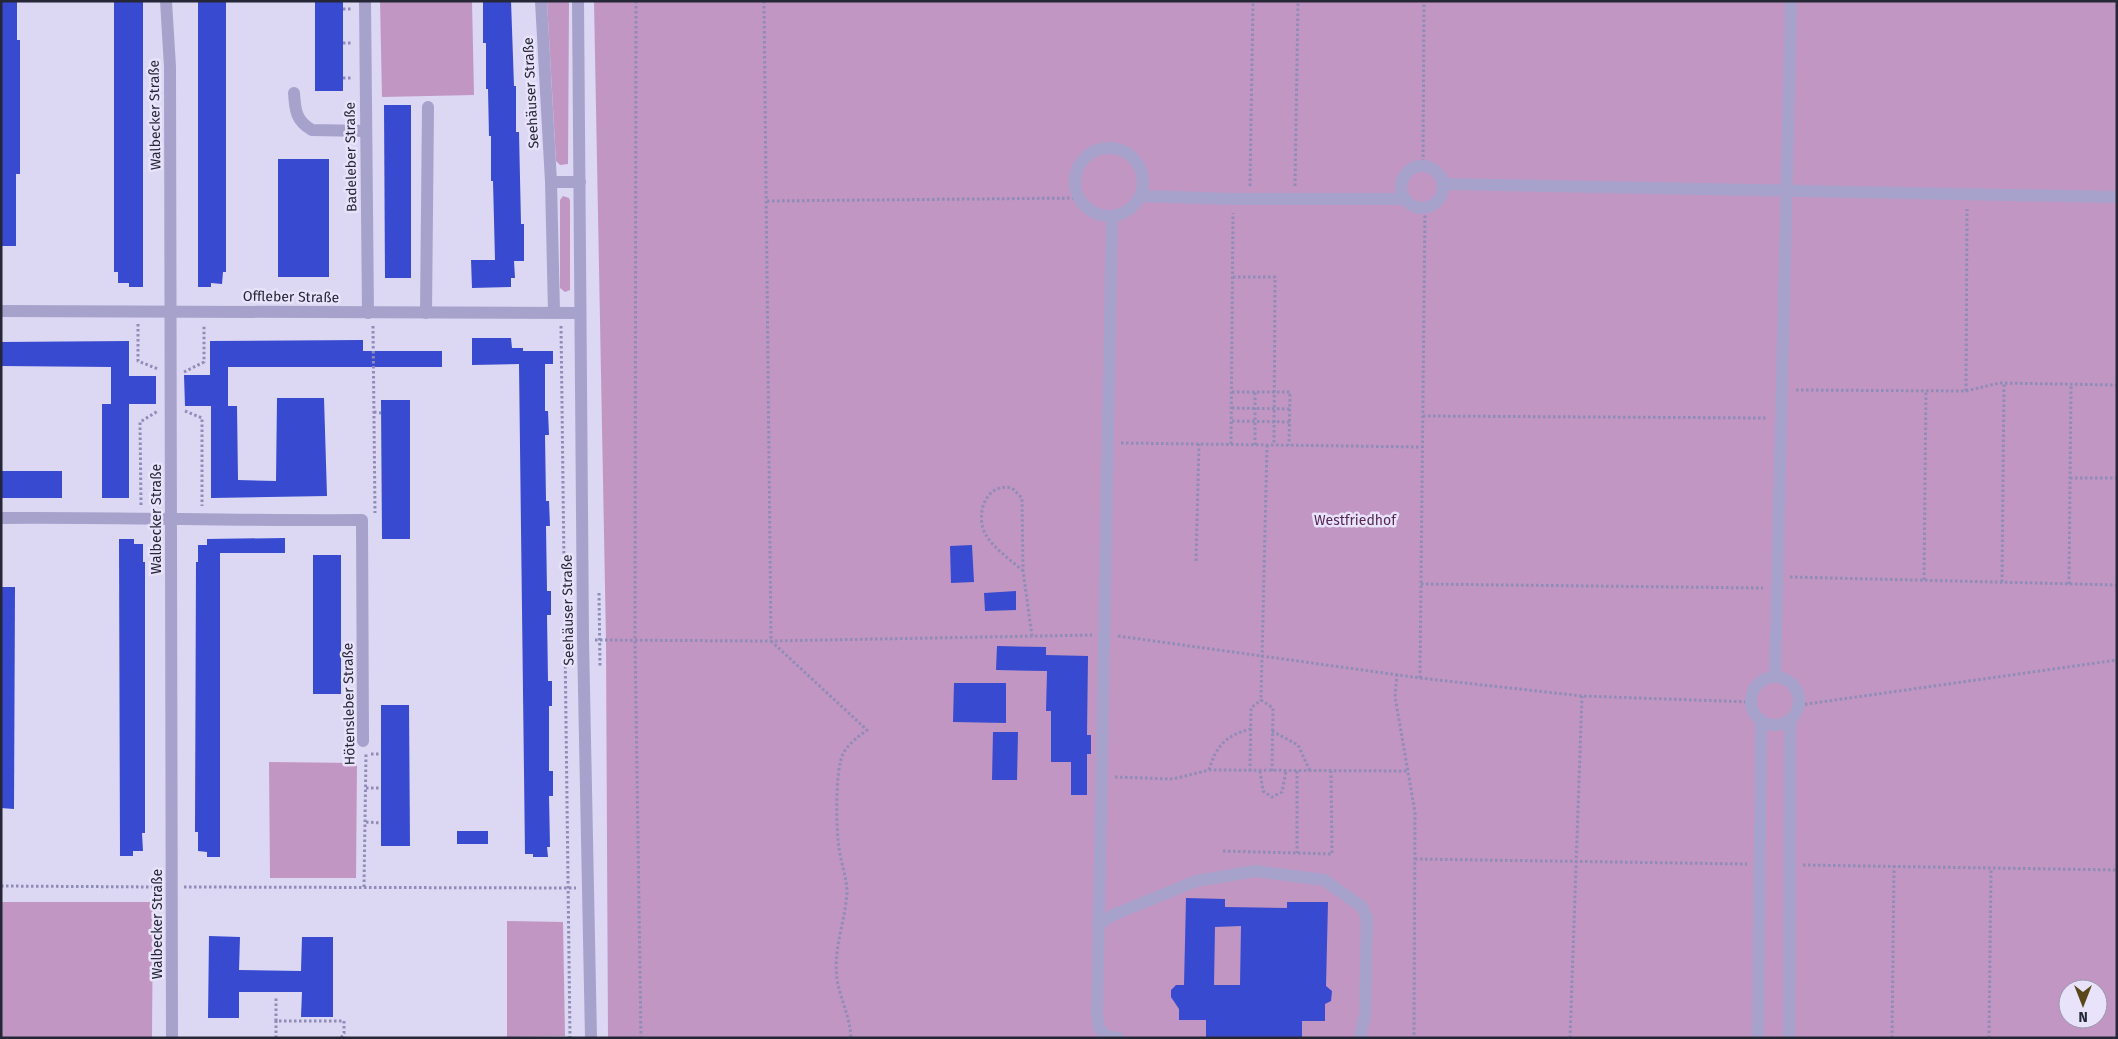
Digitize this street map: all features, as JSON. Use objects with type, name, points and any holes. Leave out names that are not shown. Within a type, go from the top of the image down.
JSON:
[{"type":"street","name":"Walbecker Straße","points":[[166,1],[170,68],[172,1038]]},
{"type":"street","name":"Badeleber Straße","points":[[365,1],[370,313]]},
{"type":"street","name":"Seehäuser Straße","points":[[541,1],[558,318]]},
{"type":"street","name":"Seehäuser Straße","points":[[578,1],[583,639],[591,1038]]},
{"type":"street","points":[[1775,676],[1791,1]]},
{"type":"street","points":[[294,93],[295,113],[305,126],[312,130],[366,131]]},
{"type":"street","points":[[426,312],[428,106]]},
{"type":"street","points":[[1111,148],[1122,150],[1132,156],[1140,166],[1144,184],[1141,196],[1134,207],[1124,214],[1112,217],[1095,214],[1085,208],[1078,198],[1074,180],[1077,168],[1088,155],[1099,149],[1111,148]]},
{"type":"street","points":[[1423,167],[1436,171],[1443,184],[1443,192],[1438,201],[1424,208],[1410,204],[1405,199],[1402,189],[1402,182],[1413,169],[1423,167]]},
{"type":"street","points":[[551,182],[580,182]]},
{"type":"street","points":[[1443,184],[2117,197]]},
{"type":"street","points":[[1141,196],[1234,199],[1405,199]]},
{"type":"street","points":[[1109,1037],[1100,1030],[1097,1021],[1106,635],[1112,217]]},
{"type":"street","name":"Offleber Straße","points":[[1,311],[426,312],[558,318],[580,312]]},
{"type":"street","points":[[1,518],[172,518],[202,521],[362,520]]},
{"type":"street","name":"Hötensleber Straße","points":[[362,520],[363,741]]},
{"type":"street","points":[[1775,676],[1789,680],[1800,697],[1800,705],[1797,713],[1790,721],[1774,726],[1761,722],[1755,715],[1751,702],[1752,694],[1759,682],[1775,676]]},
{"type":"street","points":[[1788,1038],[1790,721]]},
{"type":"street","points":[[1758,1038],[1761,722]]},
{"type":"street","points":[[1098,925],[1113,915],[1202,879],[1266,871],[1324,880],[1362,907],[1367,918],[1366,1015],[1360,1038]]},
{"type":"path","points":[[636,1],[635,640],[642,1038]]},
{"type":"path","points":[[764,1],[772,642],[867,730],[844,754],[838,778],[838,847],[847,878],[847,891],[845,912],[836,952],[837,980],[850,1024],[850,1038]]},
{"type":"path","points":[[1249,199],[1253,1]]},
{"type":"path","points":[[1295,199],[1298,1]]},
{"type":"path","points":[[1423,167],[1424,1]]},
{"type":"path","points":[[1966,391],[1967,195]]},
{"type":"path","points":[[767,201],[1078,198]]},
{"type":"path","points":[[1231,444],[1234,199]]},
{"type":"path","points":[[1420,678],[1424,208]]},
{"type":"path","points":[[1233,277],[1276,277],[1274,445]]},
{"type":"path","points":[[183,382],[183,373],[204,362],[204,310]]},
{"type":"path","points":[[146,311],[138,322],[138,361],[160,370]]},
{"type":"path","points":[[362,520],[375,520],[374,412],[370,313]]},
{"type":"path","name":"Seehäuser Straße","points":[[558,318],[570,1038]]},
{"type":"path","points":[[2002,582],[2004,383]]},
{"type":"path","points":[[1804,390],[1966,391],[2004,383],[2117,386]]},
{"type":"path","points":[[2069,584],[2071,385]]},
{"type":"path","points":[[1924,580],[1926,390]]},
{"type":"path","points":[[1232,392],[1290,392],[1289,445]]},
{"type":"path","points":[[1255,392],[1255,445]]},
{"type":"path","points":[[1232,408],[1290,409]]},
{"type":"path","name":"Walbecker Straße","points":[[141,508],[140,422],[160,409]]},
{"type":"path","points":[[183,410],[202,418],[202,508]]},
{"type":"path","points":[[374,412],[381,413]]},
{"type":"path","points":[[1423,416],[1780,418]]},
{"type":"path","points":[[1232,421],[1290,422]]},
{"type":"path","points":[[1109,443],[1422,447]]},
{"type":"path","points":[[1196,561],[1199,444]]},
{"type":"path","points":[[1262,700],[1267,445]]},
{"type":"path","points":[[374,448],[381,448]]},
{"type":"path","points":[[2070,478],[2117,478]]},
{"type":"path","points":[[375,480],[382,480]]},
{"type":"path","points":[[1023,571],[990,542],[984,532],[984,504],[988,495],[996,489],[1012,488],[1022,498],[1023,571],[1032,636]]},
{"type":"path","points":[[375,516],[382,516]]},
{"type":"path","points":[[1421,584],[1924,580],[2117,585]]},
{"type":"path","points":[[583,639],[772,642],[1106,635],[1420,678],[1582,696],[1751,702]]},
{"type":"path","points":[[1800,705],[2117,660]]},
{"type":"path","points":[[1397,674],[1395,697],[1415,812],[1414,1038]]},
{"type":"path","points":[[1570,1038],[1582,696]]},
{"type":"path","points":[[1250,771],[1251,708],[1262,700]]},
{"type":"path","points":[[1262,700],[1273,708],[1272,771]]},
{"type":"path","points":[[1209,770],[1213,755],[1220,746],[1233,734],[1250,729]]},
{"type":"path","points":[[1272,731],[1298,745],[1310,771]]},
{"type":"path","name":"Hötensleber Straße","points":[[363,741],[366,754],[364,887]]},
{"type":"path","points":[[1102,776],[1173,778],[1209,770],[1408,771]]},
{"type":"path","points":[[1260,771],[1263,791],[1272,797],[1282,792],[1286,771]]},
{"type":"path","points":[[1297,771],[1297,853]]},
{"type":"path","points":[[1223,852],[1332,854],[1331,771]]},
{"type":"path","points":[[366,788],[381,788]]},
{"type":"path","points":[[366,822],[381,823]]},
{"type":"path","points":[[1892,1038],[1894,866]]},
{"type":"path","points":[[1989,1038],[1992,868]]},
{"type":"path","points":[[1,886],[162,887]]},
{"type":"path","points":[[178,887],[568,888]]},
{"type":"path","points":[[276,996],[276,1038]]},
{"type":"path","points":[[276,1021],[344,1021],[344,1033],[340,1038]]},
{"type":"green space","points":[[380,1],[472,1],[474,95],[382,97]]},
{"type":"green space","points":[[547,1],[569,1],[568,164],[560,165],[556,161]]},
{"type":"green space","name":"Westfriedhof","points":[[594,1],[2117,1],[2117,1038],[608,1038],[606,640]]},
{"type":"green space","points":[[563,196],[569,198],[570,201],[570,290],[565,292],[560,288],[560,200]]},
{"type":"green space","points":[[269,762],[357,763],[356,878],[270,878]]},
{"type":"green space","points":[[1,902],[153,902],[152,1038],[1,1038]]},
{"type":"green space","points":[[507,921],[563,922],[565,1036],[507,1037]]},
{"type":"building","points":[[1,1],[17,1],[17,40],[20,40],[20,174],[16,174],[16,246],[1,246]]},
{"type":"building","points":[[114,1],[143,1],[143,287],[129,287],[129,283],[118,283],[118,272],[114,272]]},
{"type":"building","points":[[198,1],[226,1],[226,272],[223,272],[222,284],[211,283],[211,287],[198,287]]},
{"type":"building","points":[[315,1],[343,1],[343,91],[315,91]]},
{"type":"building","points":[[483,1],[511,1],[514,86],[516,86],[516,132],[519,132],[521,224],[524,224],[524,261],[514,261],[515,278],[511,278],[511,287],[472,288],[471,260],[495,260],[491,136],[489,136],[488,89],[486,89],[486,43],[483,43]]},
{"type":"building","points":[[384,105],[411,105],[411,278],[385,278]]},
{"type":"building","points":[[278,159],[329,159],[329,277],[278,277]]},
{"type":"building","points":[[472,338],[511,338],[512,348],[523,348],[523,351],[553,351],[553,364],[545,364],[545,411],[548,411],[549,435],[545,435],[546,501],[549,501],[550,526],[546,526],[547,591],[551,591],[551,615],[547,615],[548,681],[552,681],[552,706],[549,706],[549,771],[553,771],[553,796],[549,796],[550,847],[547,847],[548,857],[533,857],[533,854],[525,854],[519,364],[472,365]]},
{"type":"building","points":[[363,340],[363,351],[442,351],[442,367],[228,367],[228,406],[237,406],[238,480],[276,481],[277,398],[324,398],[327,496],[211,498],[211,406],[185,406],[184,375],[210,375],[210,341]]},
{"type":"building","points":[[129,341],[129,376],[156,376],[156,404],[129,404],[129,498],[102,498],[102,404],[111,404],[111,367],[1,366],[1,342]]},
{"type":"building","points":[[381,400],[410,400],[410,539],[382,539]]},
{"type":"building","points":[[1,471],[62,471],[62,498],[1,498]]},
{"type":"building","points":[[285,538],[285,553],[220,553],[220,857],[207,857],[207,852],[198,851],[198,832],[195,832],[196,562],[198,562],[198,545],[207,545],[207,539]]},
{"type":"building","points":[[119,539],[134,539],[134,544],[143,544],[143,562],[145,562],[145,833],[142,833],[143,851],[133,851],[133,856],[120,856]]},
{"type":"building","points":[[972,545],[974,582],[951,583],[950,546]]},
{"type":"building","points":[[313,555],[341,555],[341,694],[313,694]]},
{"type":"building","points":[[1,587],[15,587],[14,809],[1,808]]},
{"type":"building","points":[[1016,591],[1016,610],[985,611],[984,593]]},
{"type":"building","points":[[997,646],[1046,647],[1046,655],[1088,656],[1087,735],[1091,735],[1091,754],[1087,754],[1087,795],[1071,795],[1071,762],[1051,762],[1051,711],[1046,711],[1047,671],[996,670]]},
{"type":"building","points":[[954,683],[1006,683],[1006,723],[953,722]]},
{"type":"building","points":[[381,705],[409,705],[410,846],[381,846]]},
{"type":"building","points":[[993,732],[1018,732],[1017,780],[992,780]]},
{"type":"building","points":[[457,831],[488,831],[488,844],[457,844]]},
{"type":"building","points":[[1186,898],[1225,899],[1225,907],[1287,908],[1287,902],[1328,902],[1326,986],[1332,991],[1331,1001],[1325,1004],[1325,1021],[1302,1021],[1302,1038],[1206,1038],[1206,1020],[1179,1020],[1179,1009],[1171,997],[1171,990],[1176,985],[1184,985]],"holes":[[[1241,926],[1240,985],[1214,985],[1215,927]]]},
{"type":"building","points":[[209,936],[240,937],[239,970],[301,971],[302,937],[333,937],[333,1017],[301,1017],[302,992],[239,992],[239,1018],[208,1018]]}]
